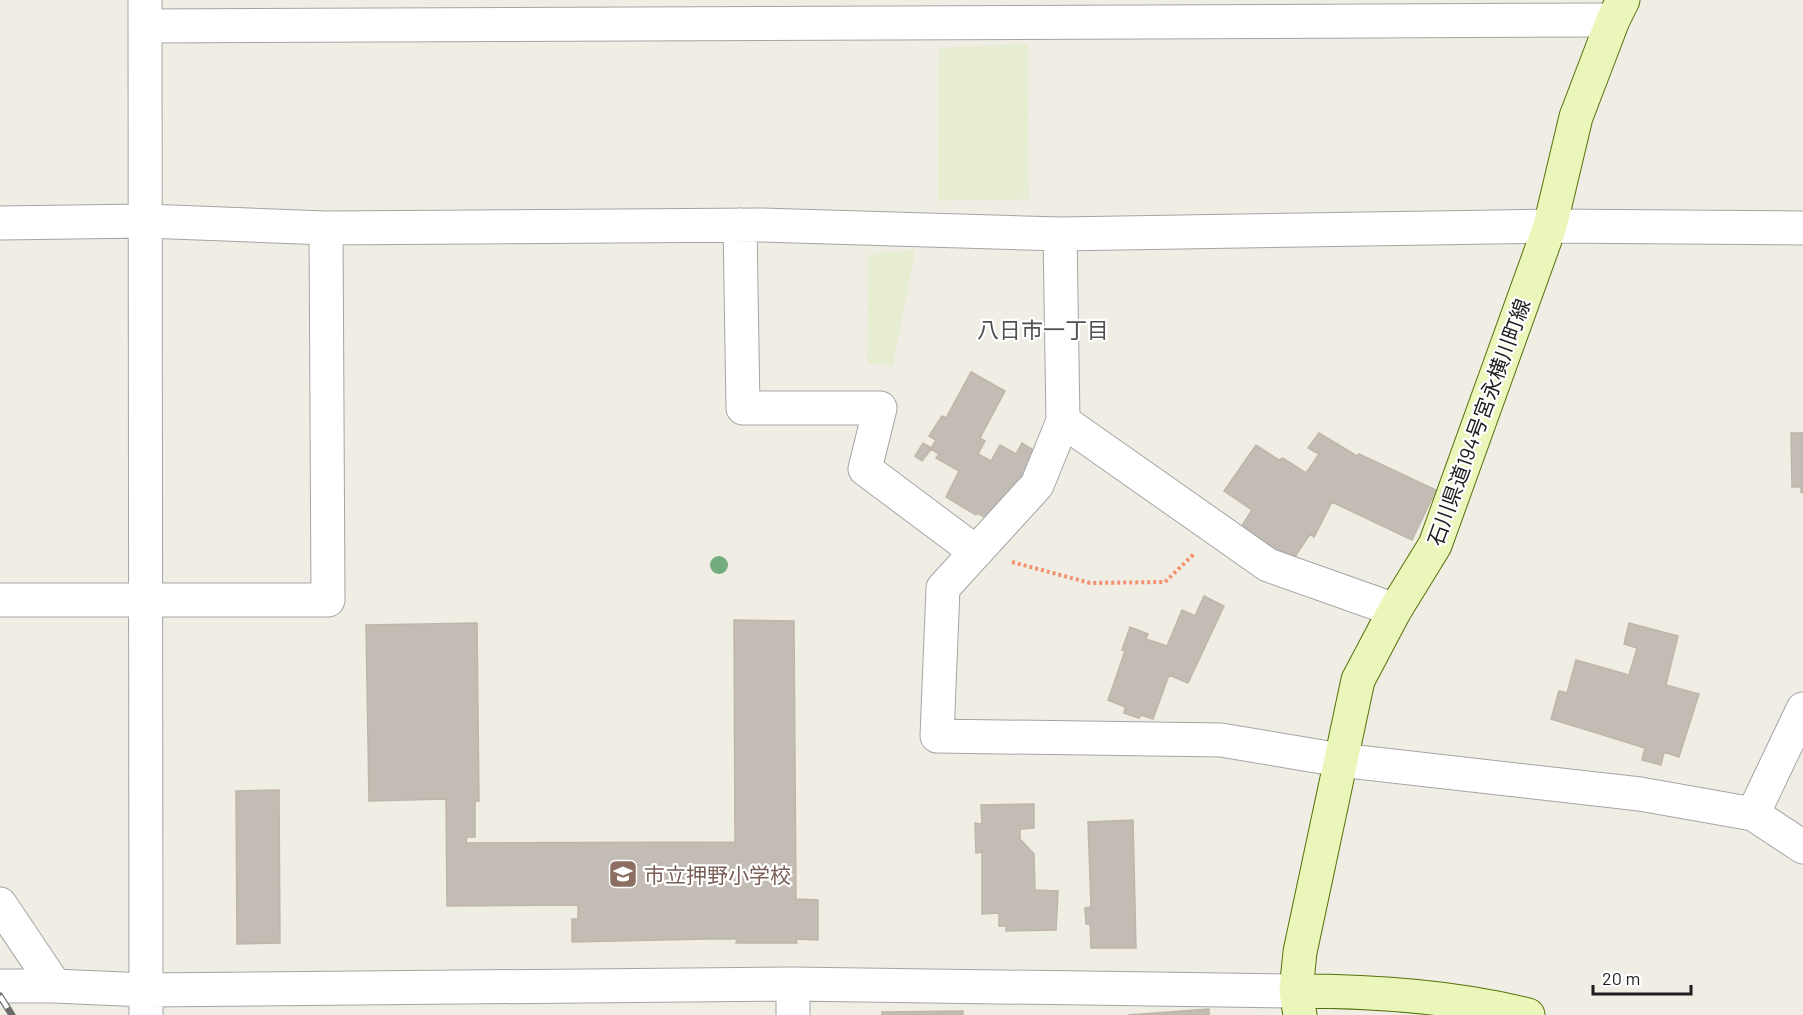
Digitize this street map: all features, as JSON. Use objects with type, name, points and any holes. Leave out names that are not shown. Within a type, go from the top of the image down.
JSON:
[{"type":"main road","name":"石川県道194号宮永横川町線","points":[[1298,1003],[1300,952],[1358,680],[1395,610],[1435,544],[1550,226],[1576,117],[1618,10]]},
{"type":"main road","points":[[1298,1003],[1338,991],[1410,996],[1492,1006],[1528,1015]]},
{"type":"street","points":[[146,1003],[145,13],[1618,10]]},
{"type":"street","points":[[0,223],[146,221],[326,228],[740,225],[1060,234],[1550,226],[1803,228]]},
{"type":"street","points":[[740,225],[743,408],[880,408],[865,469],[976,552]]},
{"type":"street","points":[[0,600],[328,600],[326,228]]},
{"type":"street","points":[[1060,234],[1064,421],[1037,485],[944,588],[937,736],[1221,740],[1340,760],[1640,794],[1753,814],[1803,847]]},
{"type":"street","points":[[1064,421],[1268,565],[1395,610]]},
{"type":"street","points":[[1753,814],[1803,709]]},
{"type":"street","points":[[0,904],[55,986]]},
{"type":"street","points":[[0,986],[55,986],[146,1003],[793,1000],[1298,1003]]},
{"type":"path","points":[[976,552],[1090,583],[1165,582],[1219,530]]},
{"type":"green space","points":[[1027,44],[1029,199],[938,201],[939,48]]},
{"type":"green space","points":[[915,250],[893,366],[867,363],[869,254]]},
{"type":"building","points":[[971,372],[1005,391],[980,438],[985,441],[978,454],[991,461],[1000,445],[1016,454],[1022,443],[1040,454],[990,520],[977,513],[976,515],[946,497],[959,471],[936,458],[939,454],[931,449],[922,461],[915,456],[923,443],[931,448],[936,440],[929,436],[942,416],[946,418]]},
{"type":"building","points":[[1319,433],[1357,456],[1359,454],[1436,490],[1412,540],[1332,502],[1314,537],[1310,534],[1285,572],[1234,538],[1252,510],[1224,491],[1256,445],[1279,460],[1283,458],[1306,473],[1319,454],[1308,448]]},
{"type":"building","points":[[1791,433],[1803,433],[1803,493],[1801,487],[1792,487]]},
{"type":"building","points":[[1204,596],[1224,606],[1188,683],[1169,675],[1153,719],[1141,715],[1139,718],[1124,713],[1125,707],[1108,700],[1125,651],[1122,650],[1130,627],[1148,634],[1146,639],[1167,646],[1182,610],[1195,616]]},
{"type":"building","points":[[734,620],[794,621],[796,899],[818,900],[818,940],[796,939],[797,943],[736,943],[737,939],[572,942],[572,919],[578,919],[578,905],[447,906],[446,799],[369,801],[366,625],[477,623],[479,801],[475,801],[475,837],[467,837],[466,843],[735,842]]},
{"type":"building","points":[[1629,623],[1678,636],[1666,685],[1699,694],[1679,757],[1664,752],[1661,765],[1642,760],[1645,748],[1551,719],[1559,691],[1567,693],[1576,660],[1629,675],[1637,648],[1624,644]]},
{"type":"building","points":[[1629,623],[1678,636],[1666,685],[1699,694],[1679,757],[1664,752],[1661,765],[1642,760],[1645,748],[1551,719],[1559,691],[1567,693],[1576,660],[1629,675],[1637,648],[1624,644]]},
{"type":"building","points":[[279,790],[280,943],[237,944],[236,791]]},
{"type":"building","points":[[1034,804],[1034,828],[1020,829],[1020,839],[1034,854],[1035,890],[1058,891],[1056,930],[1006,931],[1006,926],[999,926],[999,913],[982,914],[982,852],[976,853],[975,823],[982,824],[981,805]]},
{"type":"building","points":[[1133,820],[1136,948],[1091,948],[1090,924],[1086,924],[1085,908],[1091,907],[1088,822]]},
{"type":"building","points":[[1209,1009],[1209,1015],[1128,1015]]},
{"type":"building","points":[[963,1011],[963,1015],[882,1015],[882,1012]]},
{"type":"railway","points":[[0,996],[12,1015]]},
{"type":"place","name":"市立押野小学校","points":[[623,874]]},
{"type":"district","name":"八日市一丁目","points":[[1043,329]]}]
